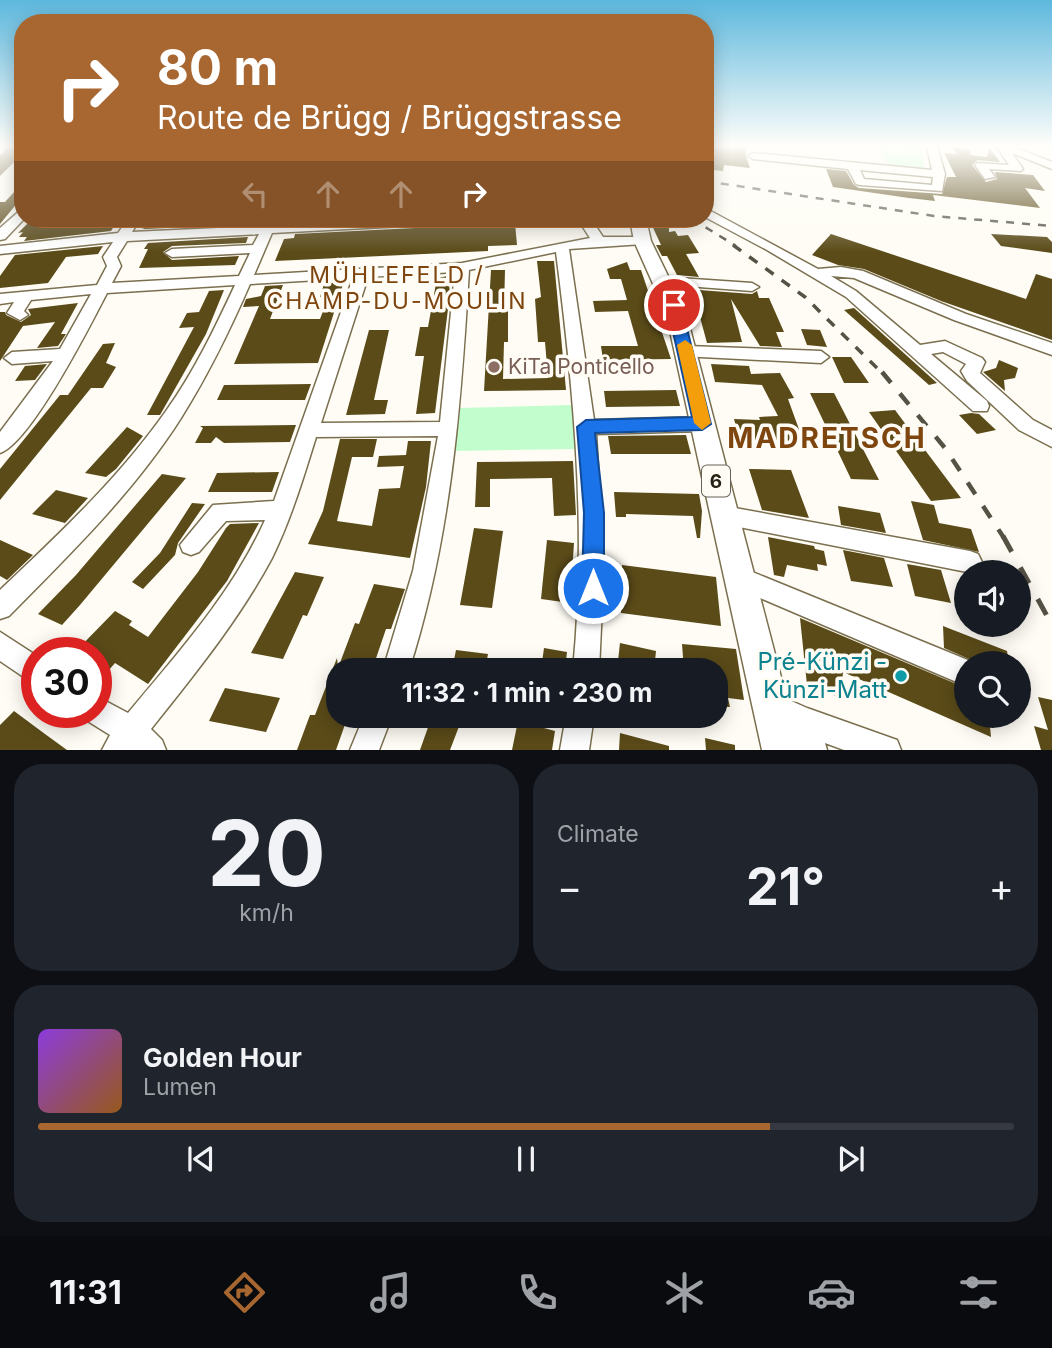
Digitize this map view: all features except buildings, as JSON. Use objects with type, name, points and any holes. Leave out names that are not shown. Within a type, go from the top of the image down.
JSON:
[{"type":"main road","name":"6","points":[[640,229],[664,281],[687,352],[781,750]]},
{"type":"street","points":[[866,182],[939,189],[939,182]]},
{"type":"street","points":[[714,217],[816,273],[857,299],[980,406]]},
{"type":"street","points":[[0,236],[14,221]]},
{"type":"street","points":[[0,445],[47,387],[68,354],[114,266],[110,257],[128,228]]},
{"type":"street","points":[[0,250],[224,228]]},
{"type":"street","points":[[0,607],[76,534],[167,425],[212,349],[268,228]]},
{"type":"street","points":[[591,228],[598,240]]},
{"type":"street","points":[[0,299],[244,279],[462,267],[640,229]]},
{"type":"street","points":[[562,247],[586,427],[594,524],[593,588],[587,658]]},
{"type":"street","points":[[172,253],[258,249]]},
{"type":"street","points":[[400,658],[428,568],[449,429],[462,267]]},
{"type":"street","points":[[188,283],[195,269]]},
{"type":"street","points":[[816,273],[841,271],[858,274],[960,317],[1052,349]]},
{"type":"street","points":[[112,724],[133,744],[248,577],[282,510],[362,272]]},
{"type":"street","points":[[664,281],[752,287]]},
{"type":"street","points":[[20,315],[15,313],[26,296]]},
{"type":"street","points":[[916,351],[951,345],[976,362],[970,371],[972,377],[1026,425],[1052,439]]},
{"type":"street","points":[[687,352],[821,357]]},
{"type":"street","points":[[12,358],[68,354]]},
{"type":"street","points":[[586,427],[702,424]]},
{"type":"street","points":[[309,430],[449,429]]},
{"type":"street","points":[[191,545],[221,512],[282,510]]},
{"type":"street","points":[[724,515],[960,560]]},
{"type":"street","points":[[740,578],[954,668]]},
{"type":"street","points":[[0,645],[21,661]]},
{"type":"street","points":[[771,706],[803,721],[887,750]]},
{"type":"street","points":[[803,721],[813,750]]},
{"type":"street","points":[[364,750],[373,728]]},
{"type":"street","points":[[574,750],[578,728]]},
{"type":"green space","points":[[572,405],[576,408],[581,446],[576,449],[455,451],[452,447],[455,410],[459,408]]},
{"type":"railway","points":[[714,182],[934,216],[1052,226]]},
{"type":"railway","points":[[707,228],[736,246]]},
{"type":"railway","points":[[733,245],[805,297],[883,374]]},
{"type":"railway","points":[[882,372],[945,448],[1004,538]]},
{"type":"railway","points":[[1003,536],[1052,625]]},
{"type":"slow traffic","points":[[685,345],[702,423]]},
{"type":"place","name":"KiTa Ponticello","points":[[494,367]]},
{"type":"place","name":"Pré-Künzi - Künzi-Matt","points":[[901,676]]},
{"type":"district","name":"MÜHLEFELD / CHAMP-DU-MOULIN","points":[[397,288]]},
{"type":"district","name":"MADRETSCH","points":[[827,438]]},
{"type":"route","points":[[593,588],[594,513],[586,427],[702,424],[674,305]]}]
